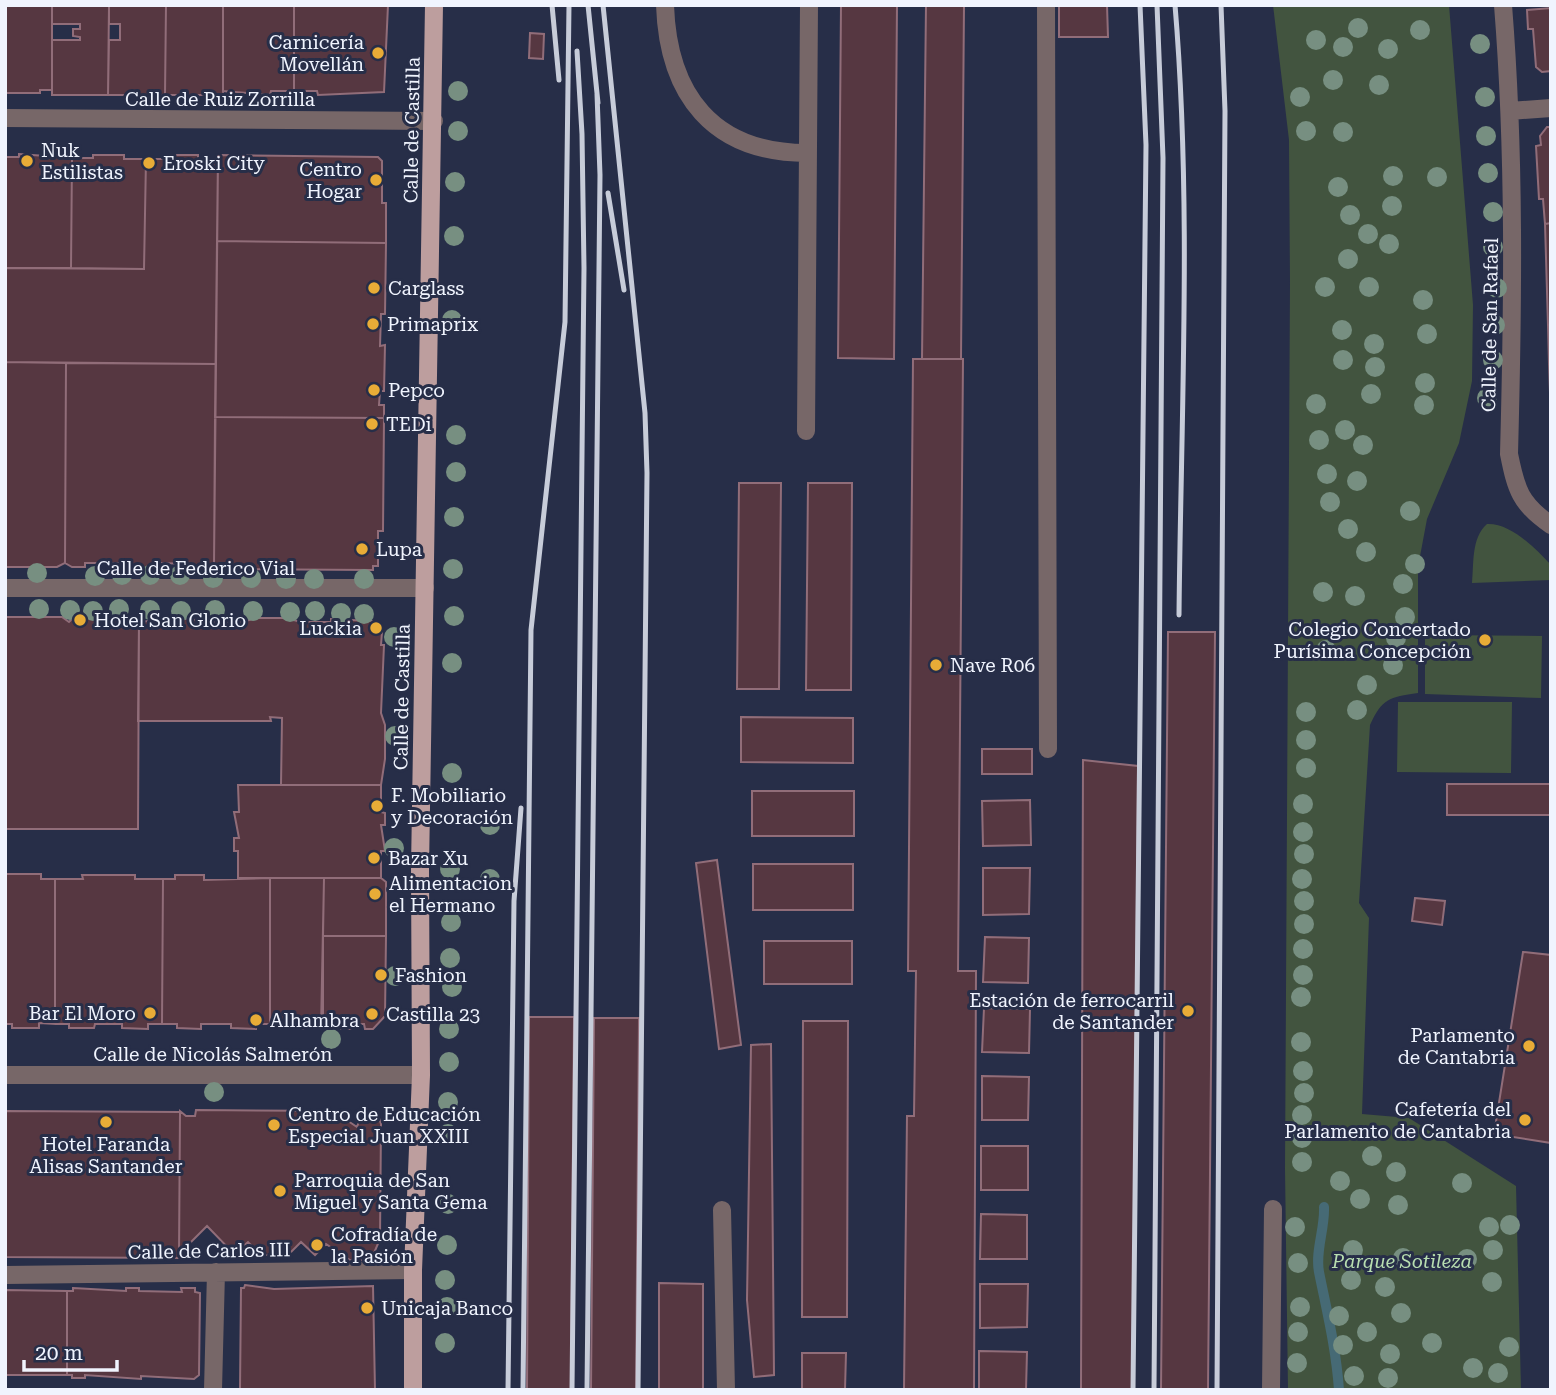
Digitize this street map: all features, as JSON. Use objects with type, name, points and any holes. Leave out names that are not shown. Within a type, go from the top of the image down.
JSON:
[{"type":"main road","name":"Calle de Castilla","points":[[413,1390],[421,1075],[420,869],[434,5]]},
{"type":"street","points":[[665,5],[676,72],[690,102],[702,114],[748,145],[775,152],[807,153]]},
{"type":"street","points":[[806,431],[809,5]]},
{"type":"street","points":[[1046,5],[1048,748]]},
{"type":"street","name":"Calle de San Rafael","points":[[1503,5],[1510,111],[1513,323],[1510,454],[1515,482],[1524,505],[1551,525]]},
{"type":"street","points":[[1510,111],[1551,108]]},
{"type":"street","name":"Calle de Ruiz Zorrilla","points":[[5,118],[434,121]]},
{"type":"street","name":"Calle de Federico Vial","points":[[5,588],[425,588]]},
{"type":"street","name":"Calle de Nicolás Salmerón","points":[[5,1075],[421,1075]]},
{"type":"street","points":[[1270,1390],[1273,1209]]},
{"type":"street","points":[[722,1210],[726,1390]]},
{"type":"street","name":"Calle de Carlos III","points":[[5,1275],[414,1270]]},
{"type":"street","points":[[214,1390],[216,1272]]},
{"type":"green space","name":"Parque Sotileza","points":[[1273,5],[1449,5],[1473,305],[1472,381],[1459,443],[1427,519],[1418,567],[1418,693],[1388,701],[1378,710],[1370,725],[1359,903],[1369,918],[1362,1114],[1409,1118],[1516,1186],[1521,1390],[1288,1390],[1285,1169],[1289,140]]},
{"type":"green space","points":[[1487,524],[1514,532],[1530,544],[1551,565],[1551,580],[1472,583],[1478,536]]},
{"type":"green space","points":[[1425,635],[1542,636],[1541,698],[1425,694]]},
{"type":"green space","points":[[1398,702],[1512,702],[1511,773],[1397,772]]},
{"type":"building","points":[[5,5],[52,5],[52,90],[40,90],[40,93],[5,93]]},
{"type":"building","points":[[52,5],[109,5],[108,95],[52,95],[52,40],[80,40],[80,37],[73,36],[73,29],[80,29],[80,24],[52,24]]},
{"type":"building","points":[[109,5],[166,5],[165,95],[108,95],[109,40],[120,40],[120,24],[109,24]]},
{"type":"building","points":[[166,5],[223,5],[223,95],[165,95]]},
{"type":"building","points":[[223,5],[294,5],[294,91],[271,91],[270,95],[223,91]]},
{"type":"building","points":[[294,5],[388,5],[384,92],[318,95],[317,91],[294,91]]},
{"type":"building","points":[[841,5],[897,5],[894,359],[838,358]]},
{"type":"building","points":[[926,5],[964,5],[961,359],[922,359]]},
{"type":"building","points":[[1059,5],[1107,5],[1108,37],[1059,37]]},
{"type":"building","points":[[1551,8],[1551,71],[1542,72],[1536,67],[1533,29],[1528,29],[1527,10]]},
{"type":"building","points":[[530,33],[544,34],[543,59],[529,58]]},
{"type":"building","points":[[1547,127],[1551,127],[1551,223],[1545,224],[1543,199],[1539,199],[1536,146],[1541,145],[1540,136]]},
{"type":"building","points":[[19,154],[72,158],[71,268],[5,268],[5,157],[19,157]]},
{"type":"building","points":[[93,155],[124,155],[124,159],[146,159],[144,269],[71,268],[72,158],[93,158]]},
{"type":"building","points":[[167,155],[198,155],[198,159],[218,160],[216,364],[5,362],[5,268],[144,269],[146,159],[166,159]]},
{"type":"building","points":[[218,155],[378,157],[382,161],[382,203],[386,203],[386,243],[217,241]]},
{"type":"building","points":[[1551,223],[1551,325],[1548,325],[1545,224]]},
{"type":"building","points":[[217,241],[386,243],[385,314],[381,314],[380,346],[385,345],[384,391],[380,391],[379,405],[384,405],[384,418],[215,417]]},
{"type":"building","points":[[1548,325],[1551,325],[1551,422],[1549,364]]},
{"type":"building","name":"Nave R06","points":[[913,359],[963,359],[958,971],[976,971],[974,1390],[904,1390],[907,1116],[914,1116],[916,971],[908,971]]},
{"type":"building","points":[[5,362],[66,363],[65,563],[57,567],[5,567]]},
{"type":"building","points":[[66,363],[216,364],[214,564],[206,569],[193,568],[193,564],[158,563],[158,568],[120,568],[120,563],[85,563],[85,567],[72,567],[65,563]]},
{"type":"building","points":[[215,417],[384,418],[383,531],[378,531],[378,566],[373,566],[373,570],[214,569]]},
{"type":"building","points":[[739,483],[781,483],[779,689],[737,689]]},
{"type":"building","points":[[808,483],[852,483],[851,690],[806,690]]},
{"type":"building","points":[[5,617],[62,617],[69,622],[74,617],[131,617],[139,622],[138,829],[5,829]]},
{"type":"building","points":[[180,618],[213,622],[242,622],[257,618],[286,618],[301,622],[331,622],[331,619],[372,621],[382,632],[381,645],[384,645],[381,713],[385,725],[385,759],[381,785],[281,785],[282,718],[270,717],[271,721],[138,721],[139,622]]},
{"type":"building","name":"Estación de ferrocarril de Santander","points":[[1168,632],[1215,632],[1208,1390],[1161,1390]]},
{"type":"building","points":[[741,717],[853,718],[853,763],[741,762]]},
{"type":"building","points":[[982,749],[1032,749],[1032,774],[982,774]]},
{"type":"building","name":"Estación de ferrocarril de Santander","points":[[1083,760],[1138,766],[1133,1390],[1081,1390]]},
{"type":"building","points":[[1447,784],[1551,784],[1551,815],[1447,815]]},
{"type":"building","points":[[238,785],[381,785],[381,812],[385,813],[385,825],[381,825],[385,851],[381,851],[381,878],[238,878],[238,851],[234,851],[234,838],[239,838],[234,812],[239,812]]},
{"type":"building","points":[[752,791],[854,791],[854,836],[752,836]]},
{"type":"building","points":[[1030,800],[1031,845],[983,846],[982,801]]},
{"type":"building","points":[[717,860],[741,1045],[719,1049],[696,863]]},
{"type":"building","points":[[753,864],[853,864],[853,910],[753,910]]},
{"type":"building","points":[[983,868],[1030,868],[1029,914],[983,915]]},
{"type":"building","points":[[5,874],[41,874],[41,879],[55,879],[55,1024],[39,1023],[39,1028],[12,1028],[12,1024],[5,1024]]},
{"type":"building","points":[[82,875],[135,875],[135,879],[163,879],[162,1024],[148,1024],[148,1029],[122,1028],[122,1024],[69,1028],[69,1024],[55,1024],[55,879],[83,879]]},
{"type":"building","points":[[175,875],[204,875],[204,880],[270,878],[270,1024],[256,1024],[256,1029],[231,1028],[231,1024],[201,1024],[201,1029],[162,1024],[163,879],[175,879]]},
{"type":"building","points":[[270,878],[324,878],[321,1029],[283,1029],[283,1024],[270,1024]]},
{"type":"building","points":[[324,878],[381,878],[386,882],[386,936],[323,936]]},
{"type":"building","points":[[1415,898],[1445,901],[1442,925],[1412,921]]},
{"type":"building","points":[[323,936],[386,936],[385,1016],[373,1029],[365,1029],[364,1024],[354,1024],[354,1029],[341,1029],[341,1024],[323,1024]]},
{"type":"building","points":[[985,937],[1029,938],[1028,983],[983,982]]},
{"type":"building","points":[[764,941],[852,941],[852,984],[764,984]]},
{"type":"building","name":"Parlamento de Cantabria","points":[[1523,952],[1551,955],[1551,1143],[1494,1134]]},
{"type":"building","points":[[984,1008],[1030,1009],[1029,1053],[982,1052]]},
{"type":"building","points":[[529,1017],[574,1017],[571,1390],[527,1390]]},
{"type":"building","points":[[594,1018],[639,1018],[636,1390],[591,1390]]},
{"type":"building","points":[[803,1021],[848,1021],[847,1317],[802,1317]]},
{"type":"building","points":[[771,1044],[774,1375],[754,1377],[747,1300],[751,1045]]},
{"type":"building","points":[[982,1076],[1029,1077],[1028,1120],[982,1120]]},
{"type":"building","name":"Parroquia de San Miguel y Santa Gema","points":[[196,1110],[347,1111],[348,1121],[357,1127],[362,1113],[371,1112],[378,1115],[381,1124],[380,1239],[374,1253],[364,1260],[350,1260],[326,1244],[315,1255],[301,1242],[288,1255],[261,1255],[248,1242],[234,1254],[207,1226],[179,1254],[180,1111],[186,1116],[195,1116]]},
{"type":"building","points":[[5,1111],[180,1112],[179,1258],[5,1257]]},
{"type":"building","points":[[981,1146],[1028,1146],[1028,1190],[981,1190]]},
{"type":"building","points":[[981,1214],[1027,1215],[1027,1259],[980,1259]]},
{"type":"building","points":[[659,1283],[703,1284],[703,1390],[659,1390]]},
{"type":"building","points":[[980,1284],[1028,1284],[1027,1327],[980,1328]]},
{"type":"building","points":[[245,1285],[274,1289],[373,1286],[375,1390],[240,1390],[241,1288]]},
{"type":"building","points":[[73,1288],[126,1291],[126,1288],[139,1288],[139,1291],[182,1292],[181,1288],[195,1288],[195,1292],[200,1293],[199,1375],[194,1379],[141,1376],[141,1379],[85,1375],[85,1378],[72,1378],[72,1375],[67,1375],[67,1291],[73,1291]]},
{"type":"building","points":[[5,1290],[67,1291],[67,1375],[5,1375]]},
{"type":"building","points":[[979,1351],[1027,1352],[1026,1390],[979,1390]]},
{"type":"building","points":[[802,1353],[846,1353],[845,1390],[802,1390]]},
{"type":"waterway","points":[[1324,1207],[1318,1264],[1339,1390]]},
{"type":"railway","points":[[552,5],[559,80]]},
{"type":"railway","points":[[523,1390],[531,630],[565,322],[569,5]]},
{"type":"railway","points":[[588,5],[598,103]]},
{"type":"railway","points":[[603,5],[645,413],[647,473],[638,1390]]},
{"type":"railway","points":[[1133,1390],[1146,145],[1140,5]]},
{"type":"railway","points":[[1154,1390],[1163,158],[1157,5]]},
{"type":"railway","points":[[1175,5],[1184,233],[1179,615]]},
{"type":"railway","points":[[1217,1390],[1225,111],[1221,5]]},
{"type":"railway","points":[[572,1390],[584,268],[582,134],[577,51]]},
{"type":"railway","points":[[587,1390],[600,175],[597,94]]},
{"type":"railway","points":[[608,193],[624,290]]},
{"type":"railway","points":[[508,1390],[514,901],[521,808]]},
{"type":"place","name":"Carnicería Movellán","points":[[378,53]]},
{"type":"place","name":"Nuk Estilistas","points":[[27,161]]},
{"type":"place","name":"Eroski City","points":[[149,163]]},
{"type":"place","name":"Centro Hogar","points":[[376,180]]},
{"type":"place","name":"Carglass","points":[[374,288]]},
{"type":"place","name":"Primaprix","points":[[373,324]]},
{"type":"place","name":"Pepco","points":[[374,390]]},
{"type":"place","name":"TEDi","points":[[372,424]]},
{"type":"place","name":"Lupa","points":[[362,549]]},
{"type":"place","name":"Hotel San Glorio","points":[[80,620]]},
{"type":"place","name":"Luckia","points":[[376,628]]},
{"type":"place","name":"Colegio Concertado Purísima Concepción","points":[[1485,640]]},
{"type":"place","name":"Nave R06","points":[[936,665]]},
{"type":"place","name":"F. Mobiliario y Decoración","points":[[377,806]]},
{"type":"place","name":"Bazar Xu","points":[[374,858]]},
{"type":"place","name":"Alimentacion el Hermano","points":[[375,894]]},
{"type":"place","name":"Fashion","points":[[381,975]]},
{"type":"place","name":"Estación de ferrocarril de Santander","points":[[1188,1011]]},
{"type":"place","name":"Bar El Moro","points":[[150,1013]]},
{"type":"place","name":"Castilla 23","points":[[372,1014]]},
{"type":"place","name":"Alhambra","points":[[256,1020]]},
{"type":"place","name":"Parlamento de Cantabria","points":[[1529,1046]]},
{"type":"place","name":"Cafetería del Parlamento de Cantabria","points":[[1525,1120]]},
{"type":"place","name":"Hotel Faranda Alisas Santander","points":[[106,1122]]},
{"type":"place","name":"Centro de Educación Especial Juan XXIII","points":[[274,1125]]},
{"type":"place","name":"Parroquia de San Miguel y Santa Gema","points":[[280,1191]]},
{"type":"place","name":"Cofradía de la Pasión","points":[[317,1245]]},
{"type":"place","name":"Unicaja Banco","points":[[367,1308]]}]
